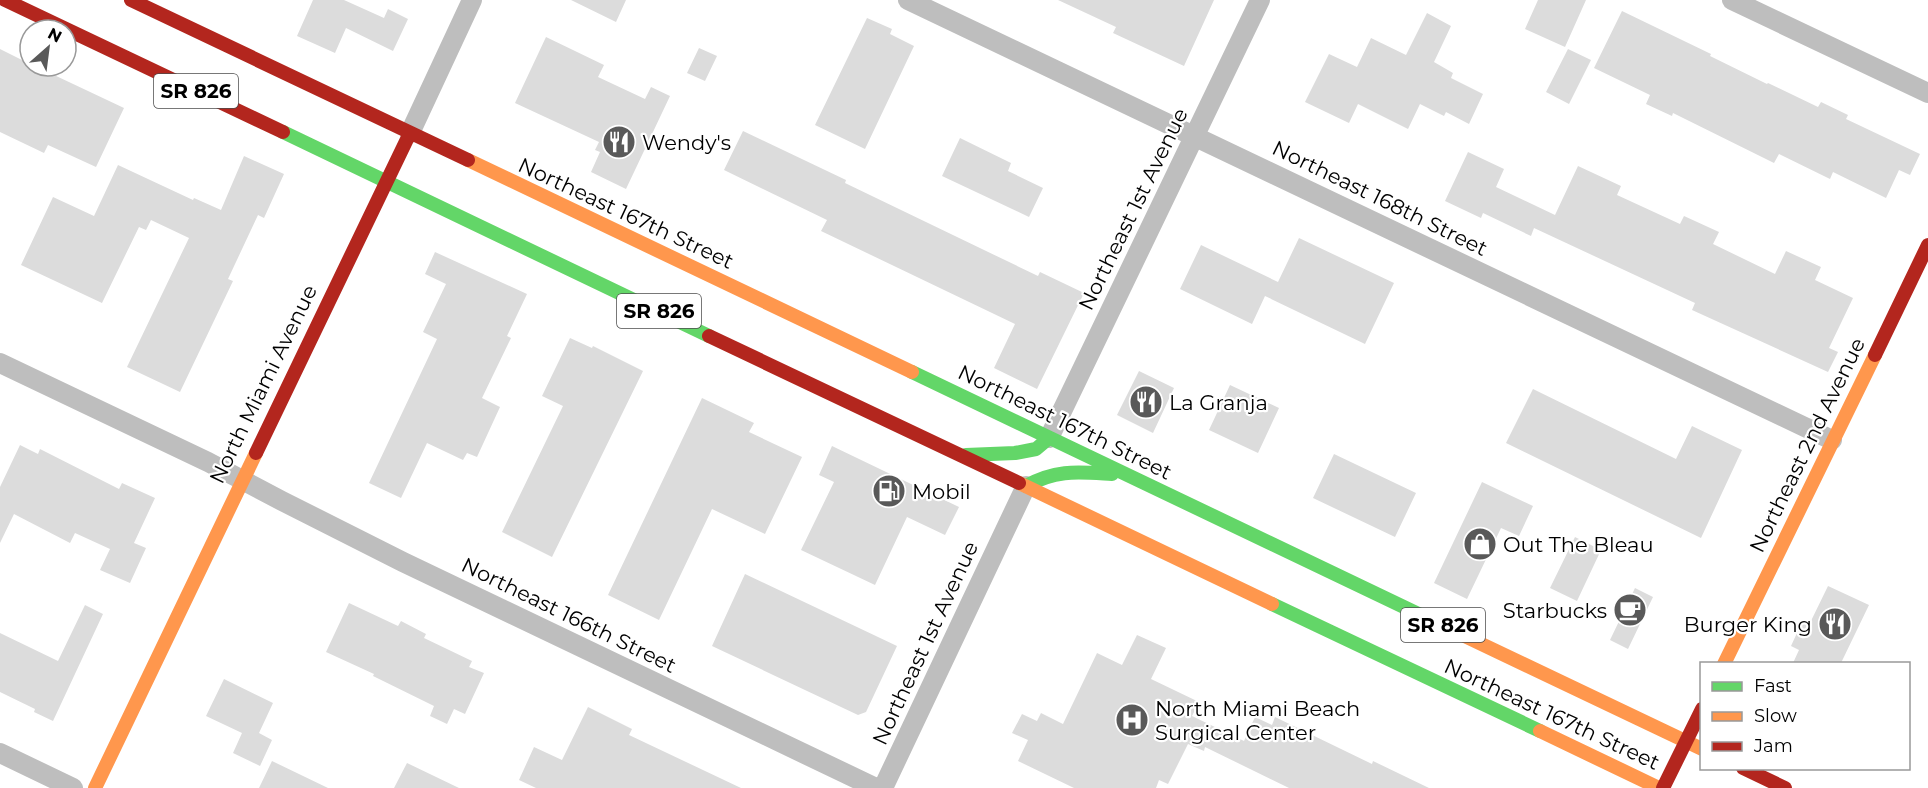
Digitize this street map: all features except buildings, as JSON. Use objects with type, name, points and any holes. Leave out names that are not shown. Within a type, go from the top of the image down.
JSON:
[{"type":"main road","name":"SR 826","points":[[5,0],[387,182]]},
{"type":"main road","name":"SR 826","points":[[131,0],[410,133]]},
{"type":"main road","name":"North Miami Avenue","points":[[95,788],[410,133]]},
{"type":"main road","name":"Northeast 167th Street","points":[[410,133],[1700,748]]},
{"type":"main road","name":"Northeast 167th Street","points":[[387,182],[1661,788]]},
{"type":"main road","name":"Northeast 2nd Avenue","points":[[1724,662],[1928,244]]},
{"type":"main road","points":[[960,455],[1015,453],[1036,449],[1049,438]]},
{"type":"main road","points":[[1026,486],[1041,477],[1062,471],[1128,476]]},
{"type":"main road","points":[[1661,788],[1700,712]]},
{"type":"main road","points":[[1747,770],[1785,788]]},
{"type":"street","name":"North Miami Avenue","points":[[410,133],[472,0]]},
{"type":"street","name":"Northeast 168th Street","points":[[908,0],[1832,440]]},
{"type":"street","name":"Northeast 1st Avenue","points":[[1049,438],[1260,0]]},
{"type":"street","points":[[1732,0],[1928,93]]},
{"type":"street","name":"Northeast 166th Street","points":[[0,363],[207,462],[403,562],[876,788]]},
{"type":"street","name":"Northeast 1st Avenue","points":[[883,788],[1026,486]]},
{"type":"street","points":[[0,753],[73,788]]},
{"type":"traffic: fast","points":[[283,132],[709,336]]},
{"type":"traffic: fast","points":[[912,372],[1452,630]]},
{"type":"traffic: fast","points":[[966,455],[1015,453],[1036,449],[1049,438]]},
{"type":"traffic: fast","points":[[1026,486],[1058,474],[1078,472],[1112,474]]},
{"type":"traffic: fast","points":[[1272,604],[1540,731]]},
{"type":"traffic: slow","points":[[468,160],[912,372]]},
{"type":"traffic: slow","points":[[1725,662],[1875,355]]},
{"type":"traffic: slow","points":[[95,788],[256,453]]},
{"type":"traffic: slow","points":[[1019,483],[1272,604]]},
{"type":"traffic: slow","points":[[1452,630],[1700,748]]},
{"type":"traffic: slow","points":[[1540,731],[1659,788]]},
{"type":"traffic: jam","points":[[5,0],[283,132]]},
{"type":"traffic: jam","points":[[131,0],[468,160]]},
{"type":"traffic: jam","points":[[256,453],[410,133]]},
{"type":"traffic: jam","points":[[1875,355],[1928,245]]},
{"type":"traffic: jam","points":[[709,336],[1019,483]]},
{"type":"traffic: jam","points":[[1663,788],[1700,713]]},
{"type":"traffic: jam","points":[[1747,770],[1785,788]]},
{"type":"place","name":"Wendy's","points":[[619,142]]},
{"type":"place","name":"La Granja","points":[[1146,402]]},
{"type":"place","name":"Mobil","points":[[889,491]]},
{"type":"place","name":"Out The Bleau","points":[[1480,544]]},
{"type":"place","name":"Starbucks","points":[[1630,610]]},
{"type":"place","name":"Burger King","points":[[1835,624]]},
{"type":"place","name":"North Miami Beach Surgical Center","points":[[1132,720]]}]
